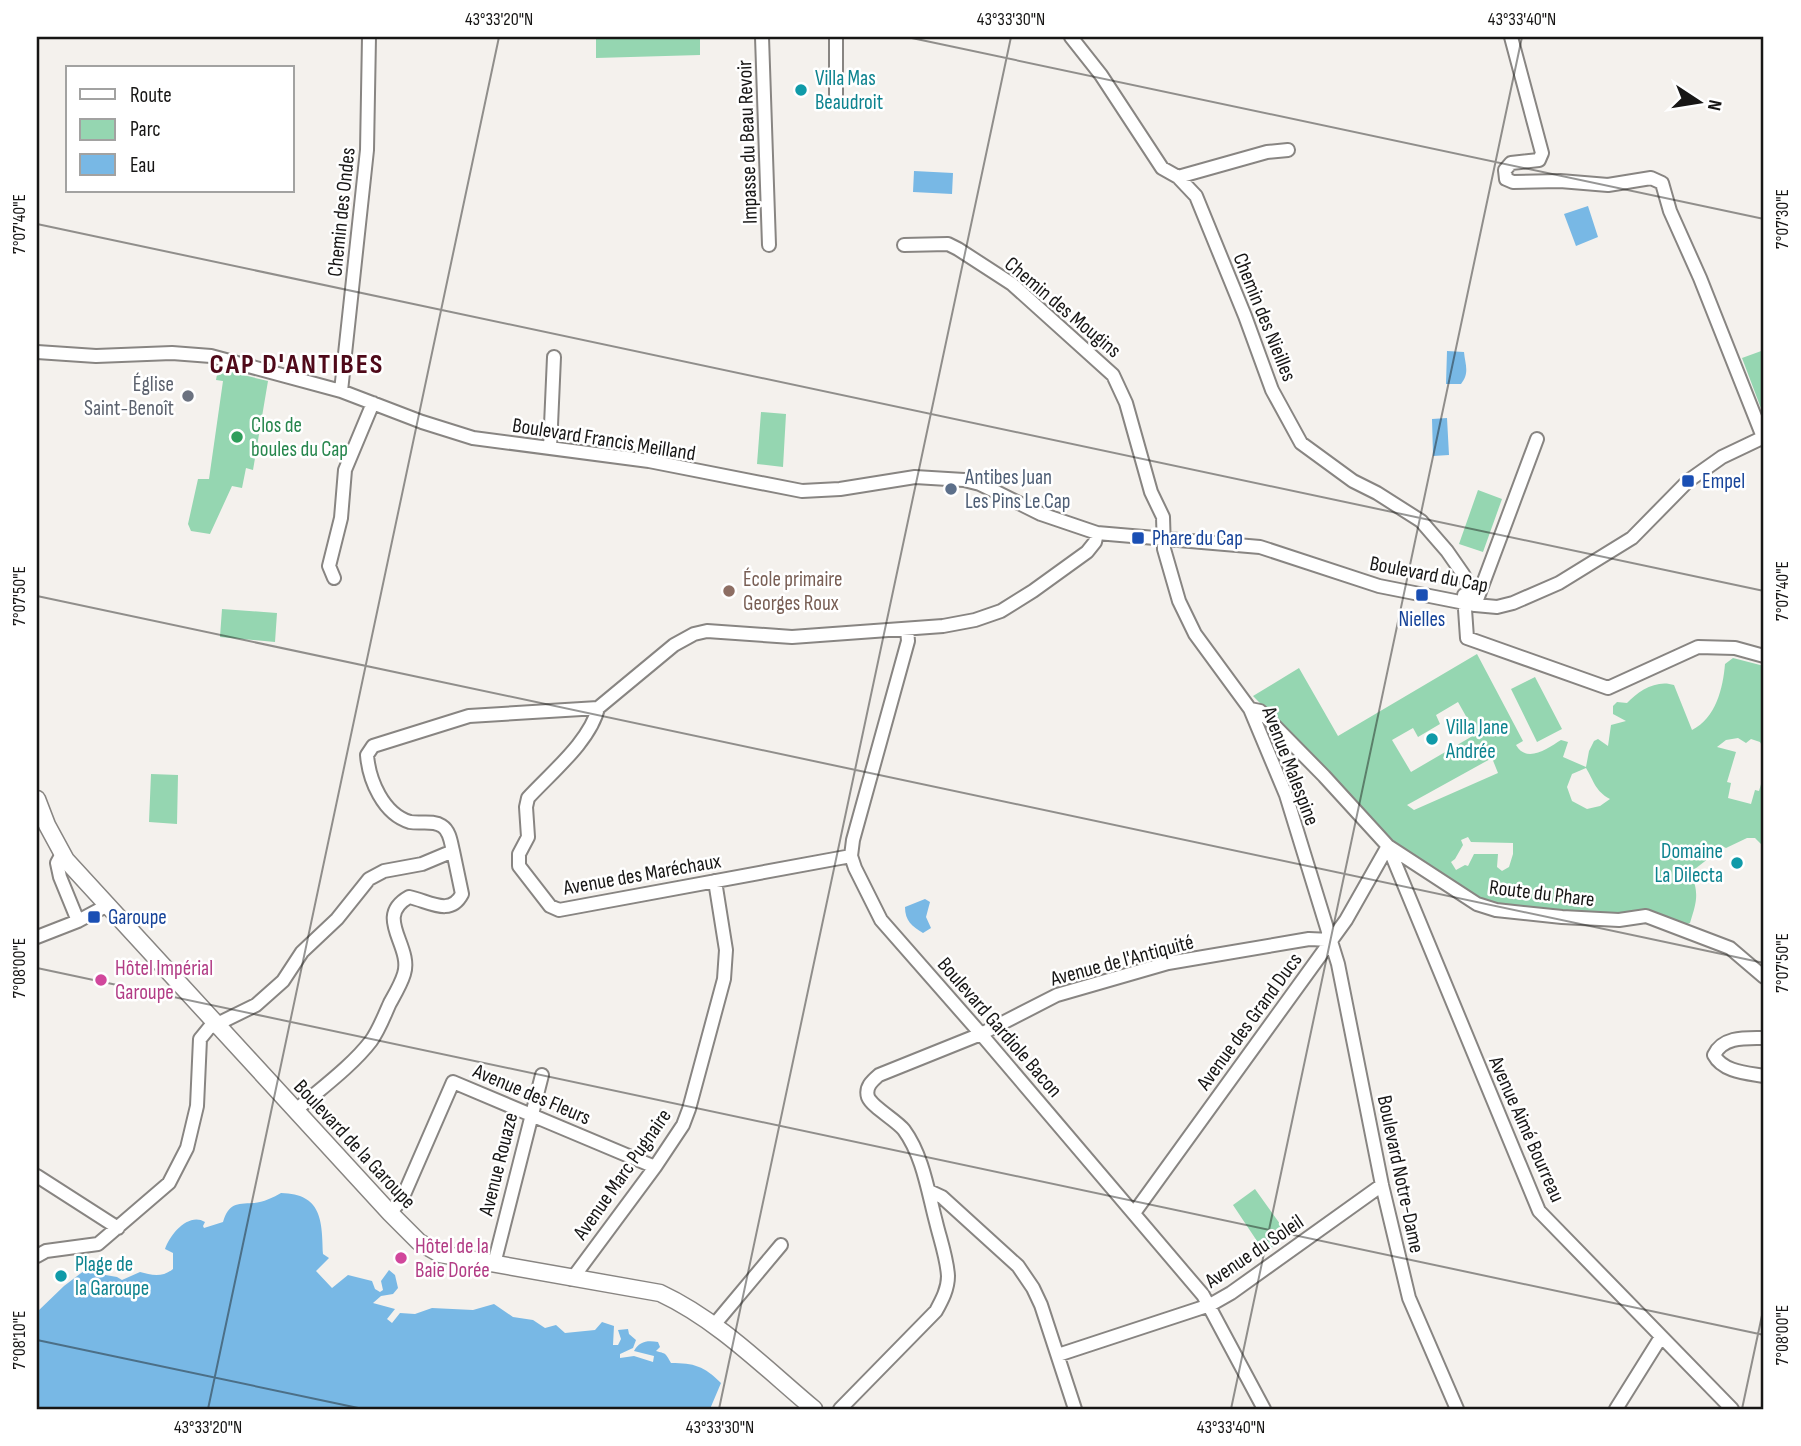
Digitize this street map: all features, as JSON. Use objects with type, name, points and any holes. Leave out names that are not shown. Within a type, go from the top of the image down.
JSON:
[{"type":"street","name":"Chemin des Ondes","points":[[341,391],[368,150],[369,37]]},
{"type":"street","name":"Impasse du Beau Revoir","points":[[762,37],[769,245]]},
{"type":"street","points":[[836,37],[836,95]]},
{"type":"street","name":"Chemin des Nieilles","points":[[1071,37],[1101,75],[1162,168],[1178,177],[1196,196],[1272,390],[1301,443],[1353,481],[1420,521],[1463,574],[1474,594],[1470,604]]},
{"type":"street","points":[[1511,37],[1542,153],[1539,160],[1511,163],[1504,170],[1506,179],[1513,182],[1560,181],[1608,185],[1651,178],[1662,183],[1670,211],[1764,437]]},
{"type":"street","points":[[1178,177],[1267,152],[1288,150]]},
{"type":"street","name":"Chemin des Mougins","points":[[904,244],[948,244],[958,248],[1012,284],[1114,375],[1126,403],[1151,492],[1163,517],[1164,540]]},
{"type":"street","name":"Boulevard Francis Meilland","points":[[37,352],[96,356],[172,352],[230,360],[341,391],[473,438],[649,461],[802,491],[840,489],[915,477],[964,480],[980,484],[1041,514],[1097,533],[1164,540]]},
{"type":"street","points":[[550,448],[554,357]]},
{"type":"street","points":[[334,578],[329,566],[341,518],[345,470],[373,403]]},
{"type":"street","name":"Boulevard du Cap","points":[[1164,540],[1260,547],[1379,586],[1470,604],[1508,605],[1559,583],[1632,538],[1688,481],[1721,457],[1764,437]]},
{"type":"street","points":[[1537,439],[1470,604],[1468,638],[1608,688],[1698,647],[1735,648],[1764,656]]},
{"type":"street","points":[[295,1111],[372,1040],[405,974],[406,960],[394,924],[398,903],[409,897],[449,907],[457,903],[462,894],[447,831],[440,824],[409,821],[386,806],[368,769],[366,755],[373,746],[469,716],[598,708],[668,649],[694,634],[722,631],[792,637],[943,626],[975,620],[1001,611],[1033,591],[1087,552],[1095,542],[1097,533]]},
{"type":"street","name":"Avenue Malespine","points":[[1164,540],[1179,601],[1195,634],[1250,709],[1286,794],[1331,940]]},
{"type":"street","points":[[851,856],[853,840],[908,641],[907,629]]},
{"type":"street","name":"Avenue des Maréchaux","points":[[598,708],[595,721],[577,746],[528,798],[528,837],[519,854],[519,866],[550,906],[559,909],[851,856]]},
{"type":"street","name":"Route du Phare","points":[[1250,709],[1260,711],[1388,846],[1477,904],[1496,910],[1562,917],[1619,920],[1646,916],[1730,948],[1764,977]]},
{"type":"street","name":"Boulevard de la Garoupe","points":[[37,799],[62,854],[106,906],[219,1024],[295,1111],[419,1242],[440,1254],[660,1293],[688,1306],[714,1325],[814,1409]]},
{"type":"street","name":"Avenue des Grand Ducs","points":[[1134,1213],[1346,920],[1388,846]]},
{"type":"street","name":"Avenue Aimé Bourreau","points":[[1388,846],[1539,1211],[1732,1409]]},
{"type":"street","points":[[37,1256],[46,1251],[94,1245],[118,1228],[169,1183],[187,1148],[197,1106],[200,1039],[209,1028],[256,1006],[283,981],[302,951],[337,919],[369,878],[384,871],[422,864],[453,851]]},
{"type":"street","points":[[62,854],[57,863],[60,877],[78,921]]},
{"type":"street","name":"Boulevard Gardiole Bacon","points":[[851,856],[881,919],[1210,1305],[1264,1409]]},
{"type":"street","name":"Avenue Marc Pugnaire","points":[[572,1279],[655,1167],[683,1125],[689,1109],[724,979],[726,950],[715,881]]},
{"type":"street","points":[[37,937],[78,921],[106,906]]},
{"type":"street","name":"Avenue de l'Antiquité","points":[[840,1409],[936,1311],[945,1294],[948,1277],[929,1191],[913,1146],[903,1129],[888,1113],[870,1101],[867,1093],[870,1083],[879,1075],[981,1034],[1057,995],[1168,963],[1309,939],[1331,940]]},
{"type":"street","name":"Boulevard Notre-Dame","points":[[1331,940],[1382,1185],[1409,1298],[1457,1409]]},
{"type":"street","points":[[1764,1038],[1726,1041],[1714,1055],[1717,1061],[1727,1067],[1764,1076]]},
{"type":"street","name":"Avenue Rouaze","points":[[494,1264],[542,1075]]},
{"type":"street","name":"Avenue des Fleurs","points":[[390,1213],[402,1199],[453,1082],[655,1167]]},
{"type":"street","points":[[37,1176],[118,1228]]},
{"type":"street","name":"Avenue du Soleil","points":[[1058,1355],[1210,1305],[1231,1293],[1382,1185]]},
{"type":"street","points":[[929,1191],[942,1197],[1018,1266],[1033,1287],[1076,1409]]},
{"type":"street","points":[[714,1325],[781,1245]]},
{"type":"street","points":[[1616,1409],[1661,1337]]},
{"type":"green space","points":[[596,37],[700,37],[700,55],[596,58]]},
{"type":"green space","points":[[1764,350],[1764,410],[1762,411],[1742,358]]},
{"type":"green space","name":"Clos de boules du Cap","points":[[218,369],[268,381],[253,470],[246,468],[242,488],[232,486],[210,534],[191,531],[188,524],[198,479],[209,479],[223,381],[216,380]]},
{"type":"green space","points":[[761,412],[786,414],[783,467],[757,464]]},
{"type":"green space","points":[[1478,490],[1502,499],[1483,552],[1459,544]]},
{"type":"green space","points":[[222,609],[277,613],[275,642],[220,637]]},
{"type":"green space","points":[[1477,654],[1523,741],[1516,745],[1521,751],[1538,753],[1561,740],[1568,742],[1563,757],[1586,767],[1594,741],[1598,739],[1608,746],[1611,725],[1626,721],[1613,714],[1613,706],[1617,702],[1627,703],[1642,690],[1655,685],[1674,685],[1692,730],[1707,718],[1717,702],[1725,664],[1733,658],[1764,666],[1764,749],[1760,742],[1751,739],[1746,743],[1738,738],[1726,740],[1717,747],[1736,752],[1727,782],[1731,783],[1728,798],[1751,804],[1755,790],[1759,791],[1764,774],[1764,847],[1755,838],[1747,838],[1726,848],[1720,845],[1714,848],[1713,855],[1691,872],[1696,892],[1694,909],[1690,923],[1679,927],[1646,916],[1496,910],[1388,846],[1373,823],[1337,781],[1253,696],[1299,668],[1338,736]],"holes":[[[1458,702],[1476,734],[1411,772],[1392,740],[1413,728],[1418,737],[1440,724],[1436,715]],[[1492,758],[1498,773],[1414,810],[1407,805]],[[1586,768],[1598,789],[1610,799],[1600,806],[1587,809],[1572,801],[1567,787],[1572,774]],[[1468,837],[1471,842],[1513,843],[1509,867],[1502,871],[1497,867],[1498,854],[1474,854],[1468,866],[1456,870],[1451,862],[1463,845],[1461,840]]]},
{"type":"green space","points":[[1535,677],[1562,729],[1537,742],[1511,689]]},
{"type":"green space","points":[[151,774],[178,775],[177,824],[149,822]]},
{"type":"green space","points":[[1255,1189],[1288,1235],[1265,1253],[1233,1205]]},
{"type":"water","points":[[914,171],[953,173],[952,194],[913,192]]},
{"type":"water","points":[[1588,206],[1598,237],[1576,246],[1564,214]]},
{"type":"water","points":[[1447,351],[1464,352],[1466,372],[1461,384],[1446,384]]},
{"type":"water","points":[[1447,418],[1449,455],[1433,456],[1432,419]]},
{"type":"water","points":[[925,899],[930,902],[926,917],[931,928],[923,933],[910,923],[905,907]]},
{"type":"water","points":[[281,1193],[305,1198],[317,1211],[322,1230],[323,1254],[329,1258],[316,1271],[332,1288],[348,1275],[372,1281],[375,1289],[380,1292],[383,1290],[381,1281],[389,1270],[395,1275],[398,1288],[393,1294],[381,1296],[373,1303],[395,1309],[387,1319],[392,1323],[400,1313],[415,1314],[432,1308],[473,1310],[494,1304],[513,1317],[533,1320],[545,1328],[556,1325],[565,1333],[595,1330],[602,1322],[614,1326],[613,1345],[618,1345],[621,1339],[618,1330],[628,1329],[629,1334],[636,1340],[633,1348],[620,1354],[620,1358],[634,1356],[653,1362],[654,1356],[634,1351],[644,1342],[658,1342],[660,1347],[656,1351],[665,1354],[671,1363],[698,1367],[721,1383],[710,1409],[37,1409],[37,1312],[64,1286],[89,1267],[94,1273],[122,1280],[140,1272],[165,1274],[173,1269],[173,1253],[165,1249],[181,1226],[193,1220],[205,1222],[204,1228],[223,1222],[228,1211],[234,1206],[260,1202]]},
{"type":"place","name":"Villa Mas Beaudroit","points":[[801,90]]},
{"type":"place","name":"Église Saint-Benoît","points":[[188,396]]},
{"type":"place","name":"Clos de boules du Cap","points":[[237,437]]},
{"type":"place","name":"Empel","points":[[1688,481]]},
{"type":"place","name":"Antibes Juan Les Pins Le Cap","points":[[951,489]]},
{"type":"place","name":"Phare du Cap","points":[[1138,538]]},
{"type":"place","name":"École primaire Georges Roux","points":[[729,591]]},
{"type":"place","name":"Nielles","points":[[1422,595]]},
{"type":"place","name":"Villa Jane Andrée","points":[[1432,739]]},
{"type":"place","name":"Domaine La Dilecta","points":[[1737,863]]},
{"type":"place","name":"Garoupe","points":[[94,917]]},
{"type":"place","name":"Hôtel Impérial Garoupe","points":[[101,980]]},
{"type":"place","name":"Hôtel de la Baie Dorée","points":[[401,1258]]},
{"type":"place","name":"Plage de la Garoupe","points":[[61,1276]]},
{"type":"district","name":"CAP D'ANTIBES","points":[[297,363]]}]
